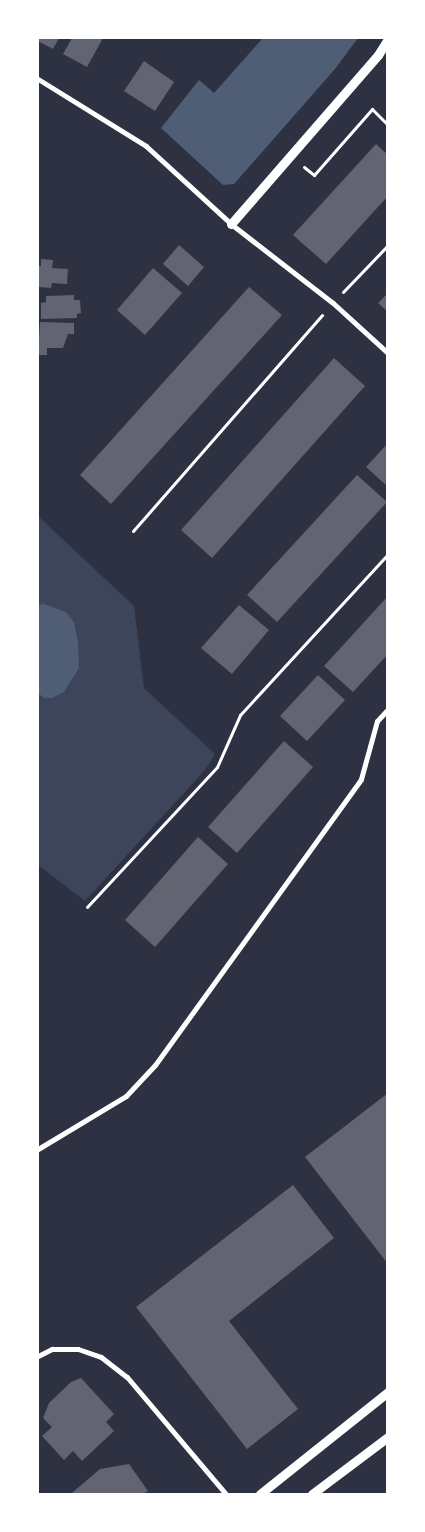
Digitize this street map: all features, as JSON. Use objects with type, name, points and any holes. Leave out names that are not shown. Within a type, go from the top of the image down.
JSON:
[{"type":"street","points":[[231,224],[378,55],[388,39]]},
{"type":"street","points":[[38,79],[146,146],[231,224],[333,302],[388,353]]},
{"type":"street","points":[[38,1149],[126,1096],[155,1066],[361,779],[377,721],[388,709]]},
{"type":"street","points":[[38,1356],[52,1349],[78,1348],[101,1356],[127,1377],[226,1494]]},
{"type":"street","points":[[260,1494],[388,1392]]},
{"type":"street","points":[[312,1494],[388,1437]]},
{"type":"path","points":[[290,155],[314,175],[372,109],[388,125]]},
{"type":"path","points":[[133,531],[333,302],[388,245]]},
{"type":"path","points":[[87,907],[217,767],[240,715],[388,554]]},
{"type":"shaded area","points":[[263,38],[358,38],[335,69],[234,184],[223,185],[161,128],[199,80],[214,93]]},
{"type":"shaded area","points":[[38,516],[134,606],[144,688],[215,754],[205,770],[85,901],[38,865]]},
{"type":"shaded area","points":[[44,604],[66,612],[74,622],[78,642],[79,668],[64,692],[52,698],[44,698],[38,693],[38,605]]},
{"type":"building","points":[[38,38],[59,38],[53,49],[38,41]]},
{"type":"building","points":[[72,38],[103,38],[87,67],[63,54]]},
{"type":"building","points":[[144,61],[174,82],[155,111],[124,91]]},
{"type":"building","points":[[376,144],[388,155],[388,196],[326,264],[293,235]]},
{"type":"building","points":[[179,245],[204,267],[188,286],[163,264]]},
{"type":"building","points":[[41,259],[53,260],[52,268],[68,269],[67,284],[52,283],[51,288],[39,287],[38,266],[41,266]]},
{"type":"building","points":[[153,268],[182,293],[145,335],[117,310]]},
{"type":"building","points":[[249,287],[282,315],[111,504],[80,475]]},
{"type":"building","points":[[388,293],[388,312],[378,303]]},
{"type":"building","points":[[74,295],[74,300],[80,300],[81,313],[77,314],[77,318],[41,319],[41,303],[46,302],[46,296]]},
{"type":"building","points":[[40,322],[74,323],[74,334],[68,334],[63,348],[47,348],[47,355],[38,355]]},
{"type":"building","points":[[334,358],[365,386],[212,558],[181,530]]},
{"type":"building","points":[[388,443],[388,487],[366,467]]},
{"type":"building","points":[[357,475],[387,502],[277,622],[247,595]]},
{"type":"building","points":[[388,596],[388,654],[353,692],[324,666]]},
{"type":"building","points":[[239,605],[269,630],[232,674],[201,648]]},
{"type":"building","points":[[318,675],[345,700],[307,741],[280,716]]},
{"type":"building","points":[[284,741],[313,767],[237,853],[208,827]]},
{"type":"building","points":[[198,837],[228,864],[155,947],[125,920]]},
{"type":"building","points":[[388,1093],[388,1264],[305,1157]]},
{"type":"building","points":[[293,1185],[334,1238],[229,1321],[298,1409],[247,1449],[136,1307]]},
{"type":"building","points":[[81,1378],[114,1414],[106,1422],[114,1431],[82,1461],[73,1451],[64,1460],[42,1436],[52,1427],[43,1418],[49,1403],[71,1382]]},
{"type":"building","points":[[129,1464],[148,1491],[143,1494],[72,1493],[100,1469]]}]
